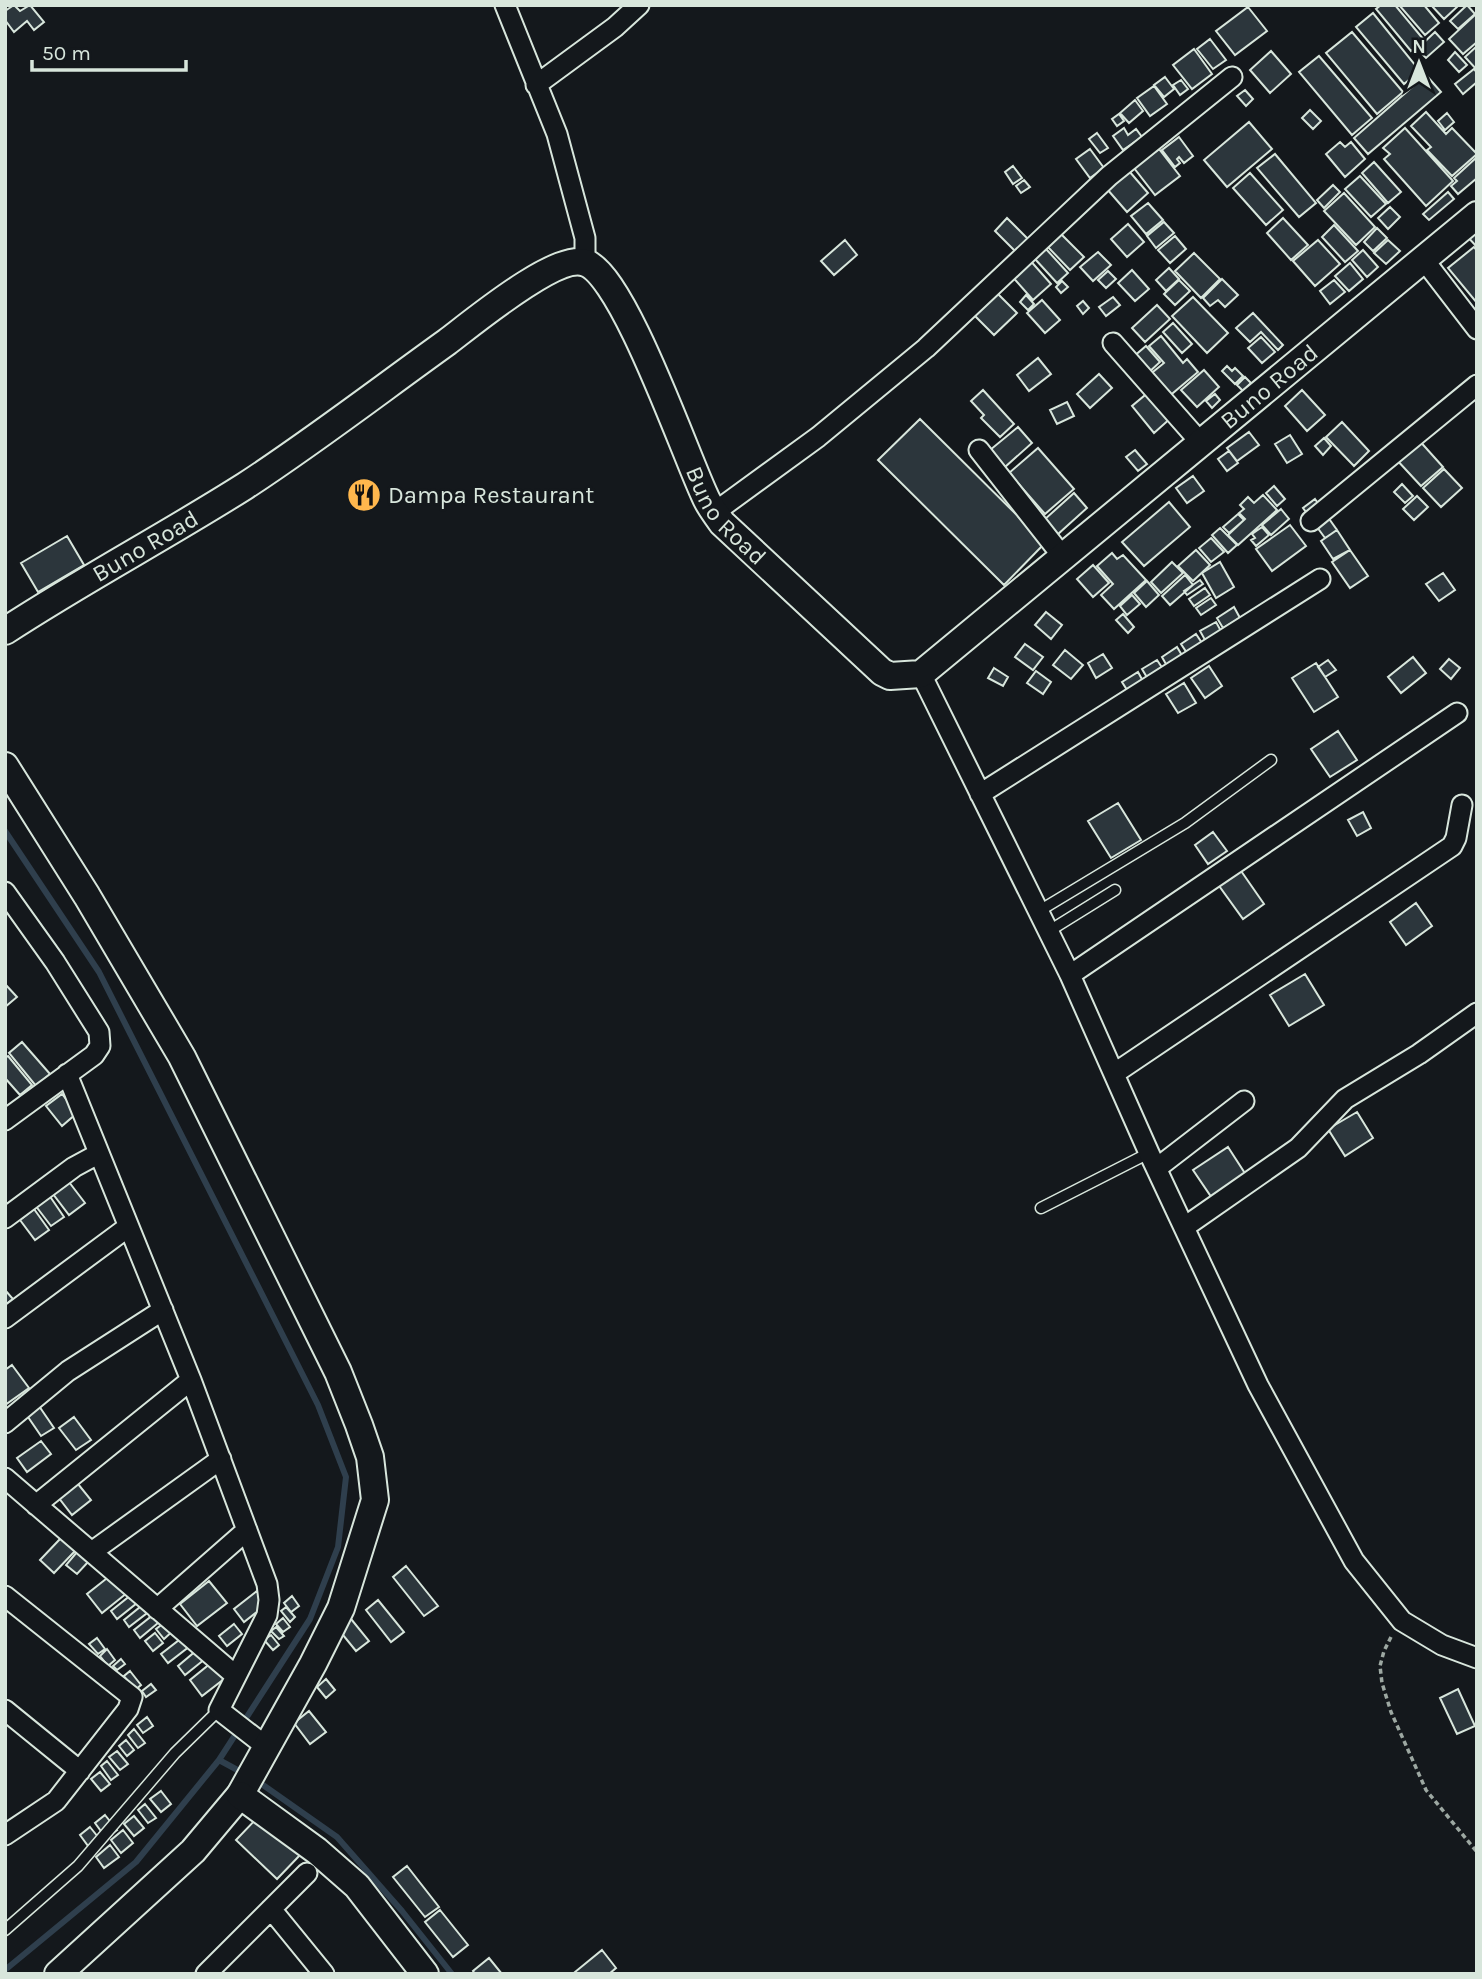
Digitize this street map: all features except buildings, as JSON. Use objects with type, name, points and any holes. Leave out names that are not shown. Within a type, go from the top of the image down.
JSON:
[{"type":"street","points":[[505,5],[557,134],[585,238],[585,262]]},
{"type":"street","points":[[536,85],[615,27],[639,5]]},
{"type":"street","points":[[715,512],[818,437],[926,348],[1109,176],[1232,77]]},
{"type":"street","name":"Buno Road","points":[[5,631],[246,485],[528,282],[569,263],[585,262],[598,271],[613,290],[659,382],[702,489],[722,523],[882,672],[890,676],[921,674],[1477,215]]},
{"type":"street","points":[[1424,260],[1477,329]]},
{"type":"street","points":[[1113,343],[1201,443]]},
{"type":"street","points":[[1311,522],[1477,385]]},
{"type":"street","points":[[979,450],[1063,557]]},
{"type":"street","points":[[980,794],[1320,579]]},
{"type":"street","points":[[921,674],[1070,975],[1258,1385],[1354,1561],[1402,1621],[1441,1645],[1475,1656]]},
{"type":"street","points":[[1070,975],[1457,713]]},
{"type":"street","points":[[5,766],[182,1057],[338,1372],[370,1457],[374,1500],[341,1608],[261,1743],[240,1795],[193,1851],[58,1974]]},
{"type":"street","points":[[1115,1073],[1452,846],[1462,805]]},
{"type":"street","points":[[5,892],[55,962],[99,1032],[100,1046],[94,1055],[5,1120]]},
{"type":"street","points":[[1186,1226],[1298,1148],[1345,1099],[1419,1054],[1477,1013]]},
{"type":"street","points":[[67,1074],[191,1380],[267,1584],[270,1600],[267,1615],[221,1712],[261,1743]]},
{"type":"street","points":[[1153,1161],[1244,1101]]},
{"type":"street","points":[[5,1218],[74,1167],[98,1154]]},
{"type":"street","points":[[5,1318],[128,1227]]},
{"type":"street","points":[[5,1423],[68,1371],[163,1310]]},
{"type":"street","points":[[36,1505],[191,1380]]},
{"type":"street","points":[[93,1551],[221,1459]]},
{"type":"street","points":[[5,1478],[236,1676]]},
{"type":"street","points":[[157,1609],[247,1530]]},
{"type":"street","points":[[5,1596],[132,1697],[128,1709],[56,1801],[6,1834]]},
{"type":"street","points":[[5,1710],[80,1770]]},
{"type":"street","points":[[240,1795],[317,1851],[357,1886],[425,1974]]},
{"type":"street","points":[[205,1974],[307,1873]]},
{"type":"street","points":[[271,1909],[324,1974]]},
{"type":"lane","points":[[1039,911],[1185,823],[1271,760]]},
{"type":"lane","points":[[1048,931],[1115,890]]},
{"type":"lane","points":[[1041,1208],[1153,1161]]},
{"type":"lane","points":[[5,1930],[78,1866],[175,1753],[221,1712]]},
{"type":"path","points":[[1402,1621],[1384,1651],[1380,1666],[1391,1712],[1426,1790],[1477,1852]]},
{"type":"waterway","points":[[5,831],[99,972],[318,1405],[346,1477],[338,1547],[310,1619],[219,1760],[136,1862],[5,1970]]},
{"type":"waterway","points":[[219,1760],[243,1773]]},
{"type":"waterway","points":[[263,1785],[337,1837],[402,1911],[452,1974]]},
{"type":"place","name":"Dampa Restaurant","points":[[364,495]]}]
